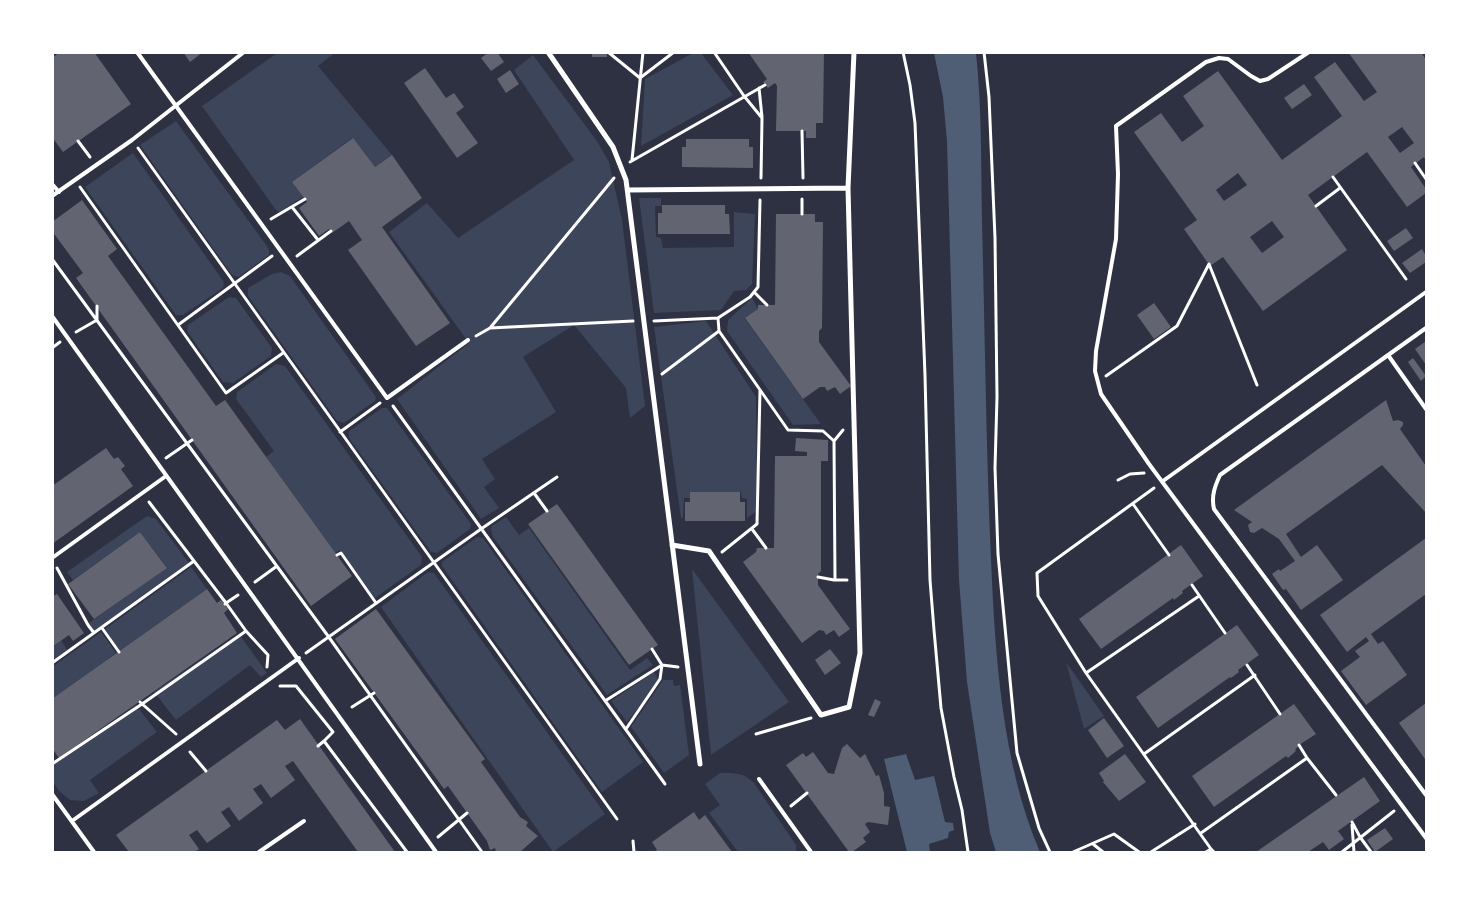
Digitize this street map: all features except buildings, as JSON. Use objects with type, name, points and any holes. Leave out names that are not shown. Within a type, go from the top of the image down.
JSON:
[{"type":"street","points":[[548,52],[613,147],[626,180],[700,764]]},
{"type":"street","points":[[672,546],[709,551],[821,715],[849,706],[860,653],[848,188],[854,52]]},
{"type":"street","points":[[628,190],[848,188]]},
{"type":"lane","points":[[137,52],[387,398],[468,340]]},
{"type":"lane","points":[[52,196],[132,140],[244,52]]},
{"type":"lane","points":[[1309,52],[1268,79],[1260,81],[1228,59],[1219,58],[1206,62],[1116,126],[1118,174],[1116,239],[1096,351],[1095,371],[1101,394],[1161,483],[1426,838]]},
{"type":"lane","points":[[52,184],[59,192]]},
{"type":"lane","points":[[1161,483],[1426,292]]},
{"type":"lane","points":[[52,316],[436,852]]},
{"type":"lane","points":[[1426,328],[1220,475],[1212,500],[1214,509],[1426,795]]},
{"type":"lane","points":[[1388,355],[1426,409]]},
{"type":"lane","points":[[52,558],[166,476]]},
{"type":"lane","points":[[72,821],[298,658]]},
{"type":"lane","points":[[759,779],[811,852]]},
{"type":"lane","points":[[52,794],[94,852]]},
{"type":"lane","points":[[259,852],[304,821]]},
{"type":"path","points":[[608,52],[640,78]]},
{"type":"path","points":[[632,160],[643,52]]},
{"type":"path","points":[[640,78],[674,52]]},
{"type":"path","points":[[714,52],[744,96],[762,118]]},
{"type":"path","points":[[902,52],[910,85],[915,123],[925,375],[930,580],[934,630],[941,708],[962,810],[968,852]]},
{"type":"path","points":[[984,52],[989,97],[995,238],[998,554],[1017,753],[1039,828],[1050,852]]},
{"type":"path","points":[[622,168],[632,160],[765,85]]},
{"type":"path","points":[[654,321],[718,318],[750,297],[758,287],[762,118],[759,88]]},
{"type":"path","points":[[802,131],[802,214]]},
{"type":"path","points":[[132,140],[617,819]]},
{"type":"path","points":[[78,141],[96,165]]},
{"type":"path","points":[[1416,163],[1426,179]]},
{"type":"path","points":[[468,340],[490,328],[615,176]]},
{"type":"path","points":[[1332,178],[1406,279]]},
{"type":"path","points":[[75,180],[226,393],[284,353]]},
{"type":"path","points":[[1316,206],[1340,188]]},
{"type":"path","points":[[261,224],[305,199]]},
{"type":"path","points":[[292,207],[318,240]]},
{"type":"path","points":[[289,262],[331,231]]},
{"type":"path","points":[[178,325],[280,250]]},
{"type":"path","points":[[52,259],[328,636],[482,852]]},
{"type":"path","points":[[1097,382],[1177,326],[1209,264],[1257,385]]},
{"type":"path","points":[[754,292],[767,305]]},
{"type":"path","points":[[97,306],[97,320]]},
{"type":"path","points":[[718,318],[719,331],[788,430],[823,431],[834,441],[834,580]]},
{"type":"path","points":[[52,348],[97,320]]},
{"type":"path","points":[[490,328],[630,322]]},
{"type":"path","points":[[652,383],[719,331]]},
{"type":"path","points":[[714,559],[757,524],[760,390]]},
{"type":"path","points":[[340,432],[387,398],[666,784]]},
{"type":"path","points":[[157,464],[192,440]]},
{"type":"path","points":[[1118,480],[1130,474],[1142,473],[1161,483],[1037,573],[1038,596],[1086,673],[1214,852]]},
{"type":"path","points":[[317,644],[557,477]]},
{"type":"path","points":[[534,493],[547,510]]},
{"type":"path","points":[[149,502],[246,631],[268,655],[267,668]]},
{"type":"path","points":[[1133,504],[1169,555]]},
{"type":"path","points":[[752,529],[766,548]]},
{"type":"path","points":[[337,555],[341,553],[376,603]]},
{"type":"path","points":[[52,664],[194,561]]},
{"type":"path","points":[[57,568],[94,633]]},
{"type":"path","points":[[818,577],[834,580],[858,580]]},
{"type":"path","points":[[1192,585],[1225,633]]},
{"type":"path","points":[[1086,673],[1198,596]]},
{"type":"path","points":[[102,628],[119,652]]},
{"type":"path","points":[[52,764],[246,631]]},
{"type":"path","points":[[626,730],[660,679],[662,664],[652,649]]},
{"type":"path","points":[[605,701],[662,664]]},
{"type":"path","points":[[1247,665],[1280,714]]},
{"type":"path","points":[[1144,754],[1255,675]]},
{"type":"path","points":[[280,686],[296,686],[328,724],[333,732],[318,746]]},
{"type":"path","points":[[352,708],[374,693]]},
{"type":"path","points":[[141,703],[176,735]]},
{"type":"path","points":[[756,734],[821,715]]},
{"type":"path","points":[[324,741],[408,852]]},
{"type":"path","points":[[1300,745],[1307,758],[1336,795]]},
{"type":"path","points":[[190,752],[206,771]]},
{"type":"path","points":[[1201,833],[1307,758]]},
{"type":"path","points":[[419,764],[423,760]]},
{"type":"path","points":[[783,812],[807,794]]},
{"type":"path","points":[[1342,852],[1402,804]]},
{"type":"path","points":[[459,820],[467,813]]},
{"type":"path","points":[[1354,852],[1352,822],[1371,852]]},
{"type":"path","points":[[1151,852],[1195,824]]},
{"type":"path","points":[[1073,852],[1114,834],[1139,852]]},
{"type":"path","points":[[633,841],[634,852]]},
{"type":"path","points":[[1093,844],[1103,852]]},
{"type":"path","points":[[1206,852],[1211,849]]},
{"type":"shaded area","points":[[695,52],[701,53],[733,95],[641,146],[645,79]]},
{"type":"shaded area","points":[[277,53],[335,53],[318,66],[392,155],[375,167],[352,138],[292,182],[303,197],[279,212],[202,106]]},
{"type":"shaded area","points":[[934,53],[976,53],[980,116],[988,475],[998,670],[1009,746],[1017,782],[1027,818],[1040,852],[996,852],[990,833],[967,682],[959,580],[947,141],[943,97]]},
{"type":"shaded area","points":[[533,55],[597,141],[609,162],[622,220],[645,406],[630,418],[626,388],[574,325],[523,357],[556,412],[482,459],[495,479],[484,487],[499,508],[481,519],[397,399],[469,343],[389,232],[427,203],[458,238],[574,160],[514,70]]},
{"type":"shaded area","points":[[176,121],[269,249],[269,255],[239,277],[232,275],[140,145]]},
{"type":"shaded area","points":[[133,153],[224,282],[223,288],[183,315],[176,315],[85,187]]},
{"type":"shaded area","points":[[639,198],[661,198],[661,206],[655,206],[656,237],[661,238],[663,248],[734,247],[734,212],[755,214],[752,284],[746,290],[734,291],[721,310],[654,313]]},
{"type":"shaded area","points":[[281,272],[290,276],[376,397],[375,401],[344,423],[337,421],[248,296],[248,288],[272,274]]},
{"type":"shaded area","points":[[229,297],[236,298],[272,348],[271,356],[233,383],[223,382],[187,331],[188,325]]},
{"type":"shaded area","points":[[752,298],[758,309],[745,319],[821,424],[793,425],[727,331],[728,320]]},
{"type":"shaded area","points":[[706,321],[756,397],[757,511],[747,518],[747,499],[742,498],[741,492],[690,492],[690,498],[684,498],[683,518],[681,518],[654,327]]},
{"type":"shaded area","points":[[276,364],[285,366],[422,557],[421,565],[375,598],[340,550],[335,553],[266,457],[274,451],[236,399],[237,392]]},
{"type":"shaded area","points":[[382,408],[387,408],[471,524],[470,529],[437,553],[431,552],[349,438],[349,431]]},
{"type":"shaded area","points":[[147,516],[156,519],[189,563],[94,631],[89,623],[167,567],[140,532],[73,580],[67,572]]},
{"type":"shaded area","points":[[506,517],[519,535],[529,528],[630,670],[647,658],[653,665],[607,695],[493,537],[492,526]]},
{"type":"shaded area","points":[[477,537],[483,538],[643,762],[602,792],[442,566],[442,562]]},
{"type":"shaded area","points":[[191,567],[207,589],[120,651],[105,629]]},
{"type":"shaded area","points":[[692,569],[789,702],[711,755]]},
{"type":"shaded area","points":[[428,572],[434,573],[605,814],[553,852],[381,607]]},
{"type":"shaded area","points":[[101,632],[116,653],[53,700],[52,667]]},
{"type":"shaded area","points":[[239,634],[267,673],[261,677],[250,665],[176,720],[154,692]]},
{"type":"shaded area","points":[[61,640],[67,650],[53,660],[53,647]]},
{"type":"shaded area","points":[[1066,662],[1104,716],[1084,729]]},
{"type":"shaded area","points":[[654,672],[659,681],[627,722],[611,701]]},
{"type":"shaded area","points":[[663,680],[673,680],[674,686],[680,685],[689,755],[664,773],[631,727]]},
{"type":"shaded area","points":[[136,705],[157,732],[90,780],[99,793],[84,801],[70,800],[59,791],[53,782],[52,766]]},
{"type":"shaded area","points":[[906,754],[915,780],[934,776],[945,822],[953,823],[954,830],[949,832],[948,838],[929,844],[930,852],[907,852],[884,759]]},
{"type":"shaded area","points":[[720,773],[742,775],[754,783],[796,845],[796,852],[738,852],[709,813],[720,805],[705,784]]}]
